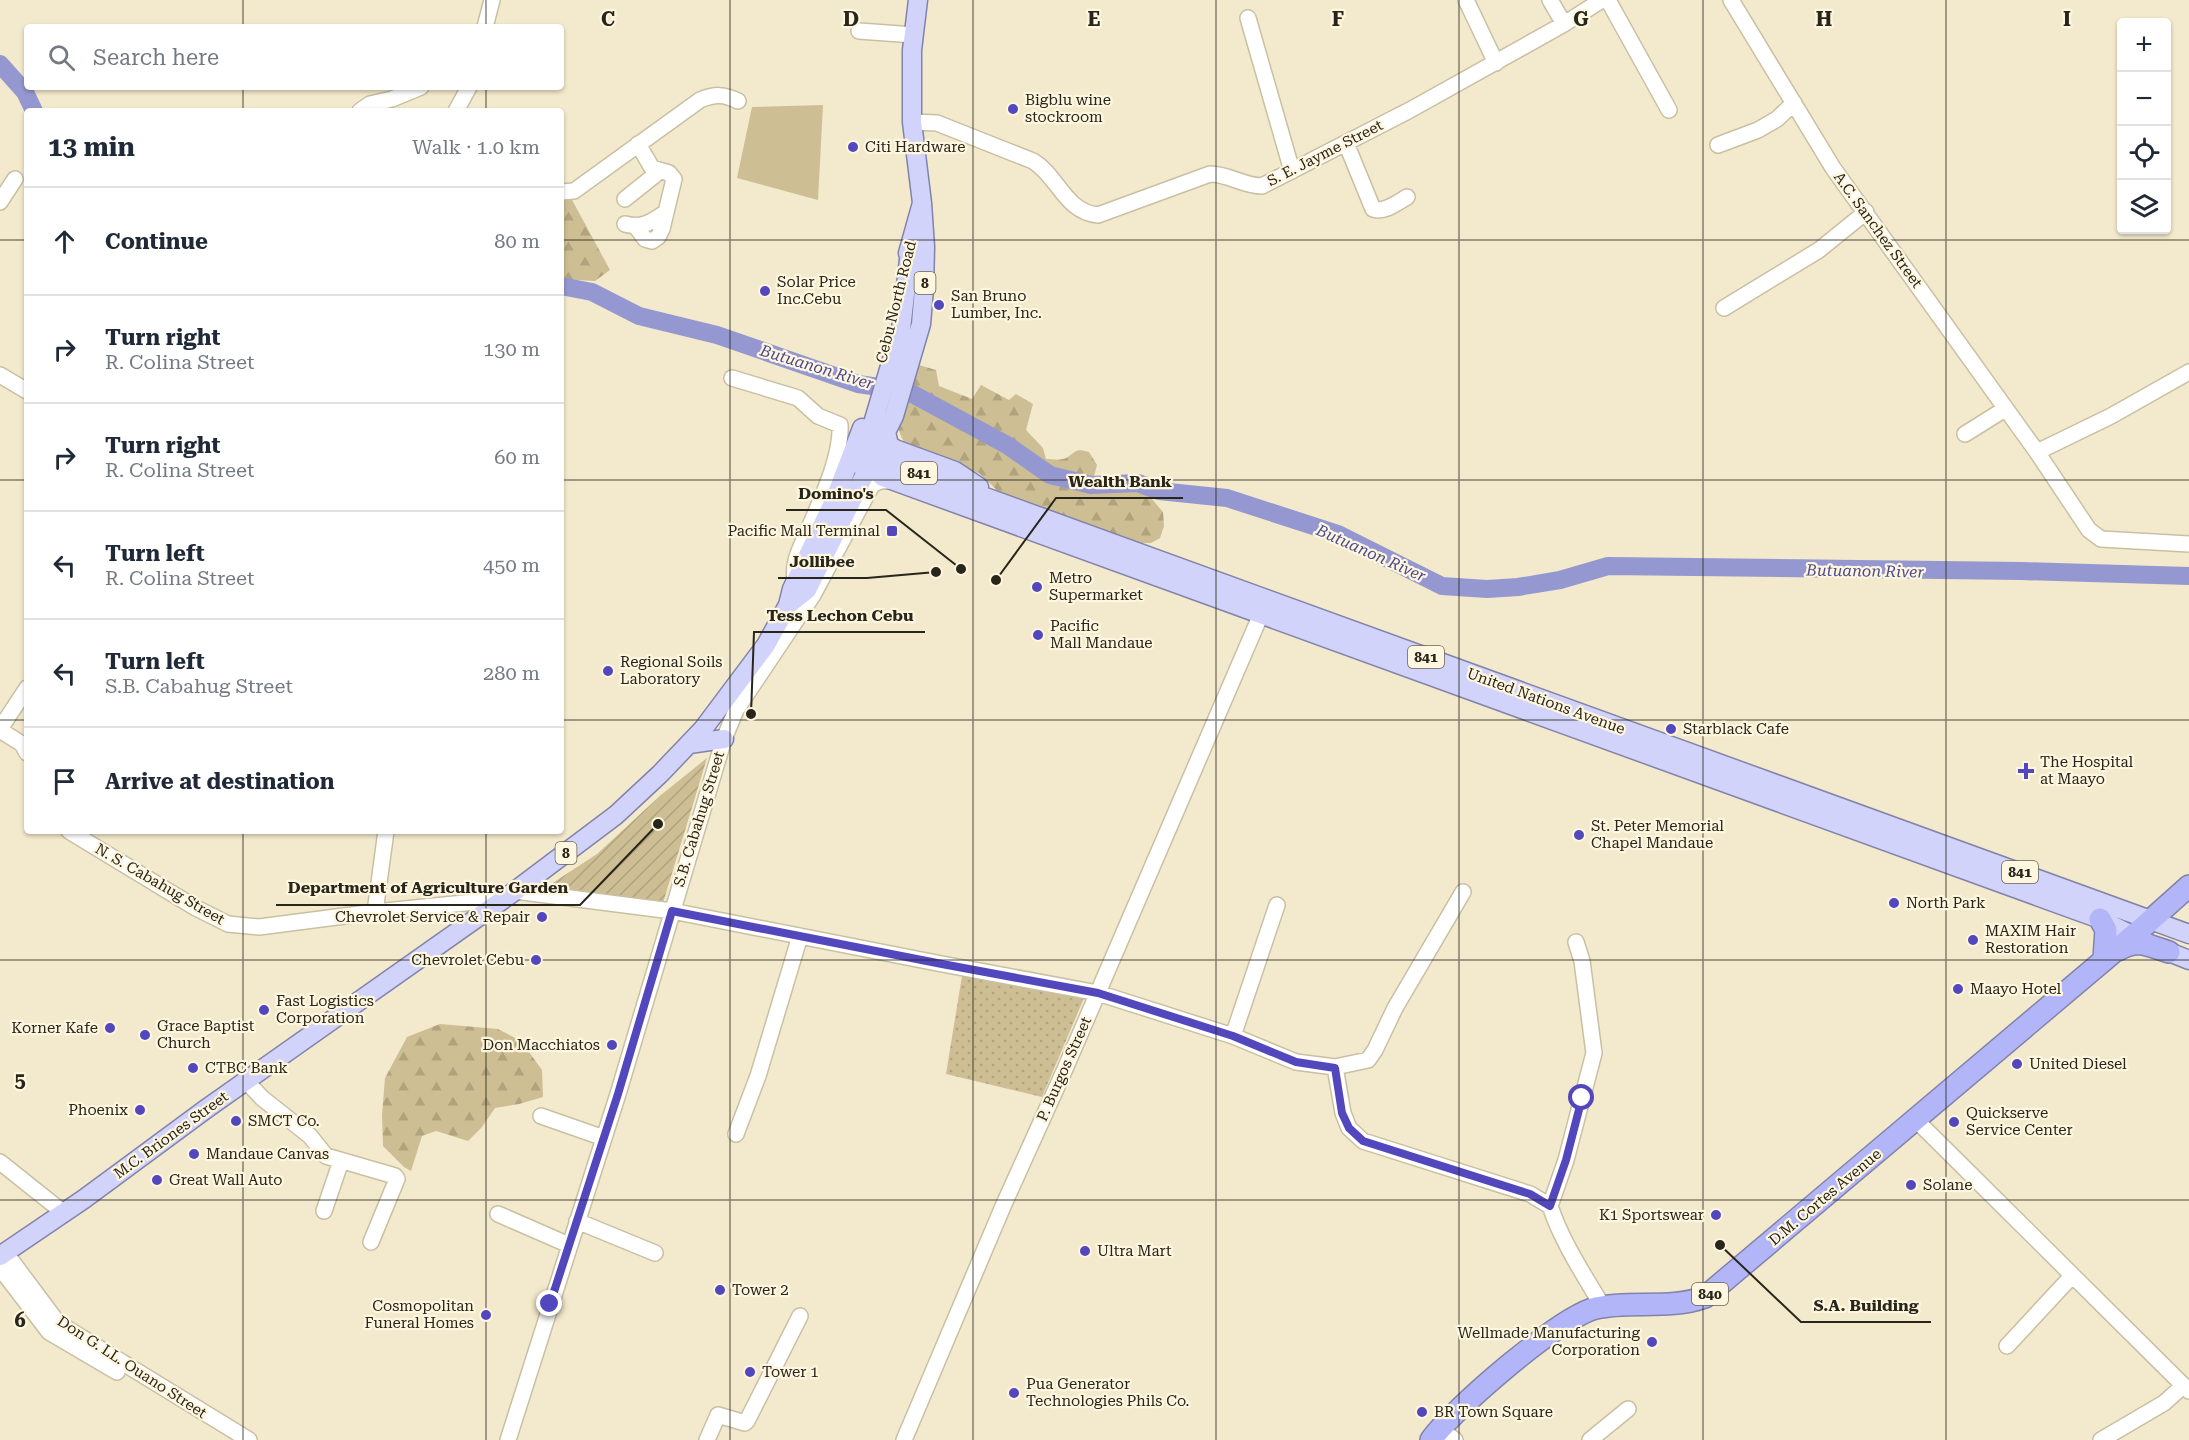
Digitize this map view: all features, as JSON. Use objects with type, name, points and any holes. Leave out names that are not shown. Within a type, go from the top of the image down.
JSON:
[{"type":"highway","name":"D.M. Cortes Avenue","points":[[1442,1436],[1466,1403],[1551,1333],[1582,1313],[1604,1307],[1686,1303],[1706,1297],[2104,958],[2152,920],[2189,886]]},
{"type":"highway","points":[[2100,919],[2106,930],[2104,958]]},
{"type":"highway","points":[[2104,958],[2133,943],[2169,952]]},
{"type":"main road","name":"8","points":[[918,0],[914,35],[912,122],[922,203]]},
{"type":"main road","name":"Cebu North Road","points":[[840,486],[872,409],[905,306],[910,242],[922,203]]},
{"type":"main road","name":"Cebu North Road","points":[[890,424],[921,324],[925,247],[922,203]]},
{"type":"main road","points":[[872,409],[867,449],[870,462],[876,471],[890,481]]},
{"type":"main road","points":[[890,424],[888,441],[893,448],[955,471],[1003,503]]},
{"type":"main road","name":"M.C. Briones Street","points":[[788,605],[807,590],[890,424]]},
{"type":"main road","name":"United Nations Avenue","points":[[870,462],[879,460],[889,462],[1003,503],[1264,607],[2100,919],[2189,960]]},
{"type":"main road","points":[[840,486],[854,471],[870,462]]},
{"type":"main road","name":"United Nations Avenue","points":[[890,481],[1264,607],[2189,934]]},
{"type":"main road","name":"M.C. Briones Street","points":[[2,1259],[246,1081],[510,895],[616,815],[689,744],[758,657],[788,605],[795,582],[840,486]]},
{"type":"main road","points":[[689,744],[723,739]]},
{"type":"street","points":[[486,24],[492,0]]},
{"type":"street","points":[[1466,0],[1496,63]]},
{"type":"street","points":[[1550,0],[1564,24]]},
{"type":"street","name":"S. E. Jayme Street","points":[[912,122],[937,123],[1033,161],[1045,170],[1077,208],[1088,214],[1098,215],[1210,174],[1219,174],[1245,184],[1262,186],[1496,63],[1602,0]]},
{"type":"street","points":[[1608,0],[1669,110]]},
{"type":"street","name":"A.C. Sanchez Street","points":[[1731,0],[1833,168],[2037,452],[2089,530],[2101,539],[2189,544]]},
{"type":"street","points":[[1248,18],[1292,171]]},
{"type":"street","points":[[859,31],[914,35]]},
{"type":"street","points":[[364,108],[370,104],[392,99],[414,90]]},
{"type":"street","points":[[458,108],[467,90]]},
{"type":"street","points":[[564,192],[574,191],[700,100],[718,95],[738,101]]},
{"type":"street","points":[[1718,145],[1758,130],[1777,119],[1794,103]]},
{"type":"street","points":[[1346,143],[1373,209],[1383,210],[1407,197]]},
{"type":"street","points":[[631,226],[653,221],[666,212],[674,179],[669,173],[652,168],[638,144]]},
{"type":"street","points":[[625,199],[660,171]]},
{"type":"street","points":[[0,202],[15,179]]},
{"type":"street","points":[[1724,308],[1819,250],[1866,212]]},
{"type":"street","points":[[2037,452],[2111,416],[2189,372]]},
{"type":"street","points":[[0,375],[24,389]]},
{"type":"street","points":[[732,378],[798,398],[818,416],[840,425],[841,436],[826,489],[795,561],[795,582]]},
{"type":"street","points":[[1965,434],[2005,409]]},
{"type":"street","name":"S.B. Cabahug Street","points":[[508,1440],[604,1138],[723,739],[736,710],[813,595],[872,485],[880,481],[890,481]]},
{"type":"street","name":"P. Burgos Street","points":[[907,1439],[1004,1204],[1098,993],[1264,607]]},
{"type":"street","points":[[24,693],[0,729],[24,748]]},
{"type":"street","name":"N. S. Cabahug Street","points":[[74,834],[196,908],[228,924],[260,927],[510,895],[672,911],[1098,993],[1233,1036],[1296,1062],[1335,1068]]},
{"type":"street","points":[[375,912],[386,834]]},
{"type":"street","points":[[1463,892],[1395,1008],[1368,1060],[1335,1068],[1342,1113],[1349,1128],[1363,1141],[1530,1194],[1550,1206]]},
{"type":"street","points":[[1233,1036],[1277,904]]},
{"type":"street","points":[[736,1134],[758,1076],[800,936]]},
{"type":"street","points":[[1576,942],[1582,961],[1594,1053],[1563,1168],[1550,1206],[1555,1222],[1568,1247],[1604,1307]]},
{"type":"street","points":[[246,1081],[262,1098],[310,1136],[326,1156],[395,1176],[397,1179],[371,1242]]},
{"type":"street","points":[[541,1116],[604,1138]]},
{"type":"street","points":[[1915,1119],[2186,1388],[2101,1440]]},
{"type":"street","points":[[324,1211],[341,1161]]},
{"type":"street","points":[[0,1162],[64,1213]]},
{"type":"street","points":[[498,1214],[569,1245]]},
{"type":"street","points":[[577,1221],[655,1253]]},
{"type":"street","name":"Don G. LL. Ouano Street","points":[[2,1259],[58,1323],[222,1438]]},
{"type":"street","points":[[2007,1346],[2072,1276]]},
{"type":"street","points":[[707,1440],[718,1415],[745,1423],[747,1421],[800,1316]]},
{"type":"street","name":"Don G. LL. Ouano Street","points":[[148,1384],[249,1440]]},
{"type":"street","points":[[1590,1440],[1628,1409]]},
{"type":"green space","points":[[823,105],[818,200],[737,178],[752,107]]},
{"type":"green space","points":[[564,198],[571,198],[610,270],[595,281],[564,279]]},
{"type":"green space","points":[[919,365],[936,370],[939,386],[972,399],[981,385],[1009,400],[1016,394],[1033,404],[1026,430],[1043,448],[1046,459],[1064,459],[1078,450],[1089,452],[1097,465],[1094,476],[1098,483],[1145,491],[1163,512],[1164,526],[1160,538],[1151,543],[1140,543],[1003,496],[979,473],[913,450],[903,440],[898,427]]},
{"type":"green space","points":[[707,758],[663,903],[545,888],[597,854],[661,795]]},
{"type":"green space","points":[[962,976],[1084,998],[1042,1097],[946,1074]]},
{"type":"green space","points":[[440,1024],[498,1029],[521,1041],[542,1070],[543,1097],[495,1108],[482,1127],[468,1141],[436,1131],[422,1136],[411,1171],[383,1146],[382,1115],[385,1078],[407,1037]]},
{"type":"waterway","name":"Butuanon River","points":[[0,64],[25,92],[33,108]]},
{"type":"waterway","name":"Butuanon River","points":[[564,287],[592,292],[639,316],[717,335],[858,384],[907,391],[1007,445],[1050,475],[1091,485],[1138,483],[1159,491],[1227,498],[1338,534],[1442,586],[1487,589],[1518,587],[1560,580],[1608,566],[2021,571],[2189,576]]},
{"type":"place","name":"Bigblu wine stockroom","points":[[1013,109]]},
{"type":"place","name":"Citi Hardware","points":[[853,147]]},
{"type":"place","name":"Solar Price Inc.Cebu","points":[[765,291]]},
{"type":"place","name":"San Bruno Lumber, Inc.","points":[[939,305]]},
{"type":"place","name":"Pacific Mall Terminal","points":[[892,531]]},
{"type":"place","name":"Domino's","points":[[961,569]]},
{"type":"place","name":"Jollibee","points":[[936,572]]},
{"type":"place","name":"Wealth Bank","points":[[996,580]]},
{"type":"place","name":"Metro Supermarket","points":[[1037,587]]},
{"type":"place","name":"Pacific Mall Mandaue","points":[[1038,635]]},
{"type":"place","name":"Regional Soils Laboratory","points":[[608,671]]},
{"type":"place","name":"Tess Lechon Cebu","points":[[751,714]]},
{"type":"place","name":"Starblack Cafe","points":[[1671,729]]},
{"type":"place","name":"The Hospital at Maayo","points":[[2026,771]]},
{"type":"place","name":"Department of Agriculture Garden","points":[[658,824]]},
{"type":"place","name":"St. Peter Memorial Chapel Mandaue","points":[[1579,835]]},
{"type":"place","name":"North Park","points":[[1894,903]]},
{"type":"place","name":"Chevrolet Service & Repair","points":[[542,917]]},
{"type":"place","name":"MAXIM Hair Restoration","points":[[1973,940]]},
{"type":"place","name":"Chevrolet Cebu","points":[[536,960]]},
{"type":"place","name":"Maayo Hotel","points":[[1958,989]]},
{"type":"place","name":"Fast Logistics Corporation","points":[[264,1010]]},
{"type":"place","name":"Korner Kafe","points":[[110,1028]]},
{"type":"place","name":"Grace Baptist Church","points":[[145,1035]]},
{"type":"place","name":"Don Macchiatos","points":[[612,1045]]},
{"type":"place","name":"United Diesel","points":[[2017,1064]]},
{"type":"place","name":"CTBC Bank","points":[[193,1068]]},
{"type":"place","name":"Phoenix","points":[[140,1110]]},
{"type":"place","name":"SMCT Co.","points":[[236,1121]]},
{"type":"place","name":"Quickserve Service Center","points":[[1954,1122]]},
{"type":"place","name":"Mandaue Canvas","points":[[194,1154]]},
{"type":"place","name":"Great Wall Auto","points":[[157,1180]]},
{"type":"place","name":"Solane","points":[[1911,1185]]},
{"type":"place","name":"K1 Sportswear","points":[[1716,1215]]},
{"type":"place","name":"S.A. Building","points":[[1720,1245]]},
{"type":"place","name":"Ultra Mart","points":[[1085,1251]]},
{"type":"place","name":"Tower 2","points":[[720,1290]]},
{"type":"place","name":"Cosmopolitan Funeral Homes","points":[[486,1315]]},
{"type":"place","name":"Wellmade Manufacturing Corporation","points":[[1652,1342]]},
{"type":"place","name":"Tower 1","points":[[750,1372]]},
{"type":"place","name":"Pua Generator Technologies Phils Co.","points":[[1014,1393]]},
{"type":"place","name":"BR Town Square","points":[[1422,1412]]},
{"type":"route","points":[[550,1304],[618,1094],[672,911],[1098,993],[1233,1036],[1296,1062],[1317,1066],[1329,1065],[1335,1068],[1338,1079],[1342,1113],[1349,1128],[1363,1141],[1530,1194],[1550,1206],[1566,1160],[1582,1098]]}]
